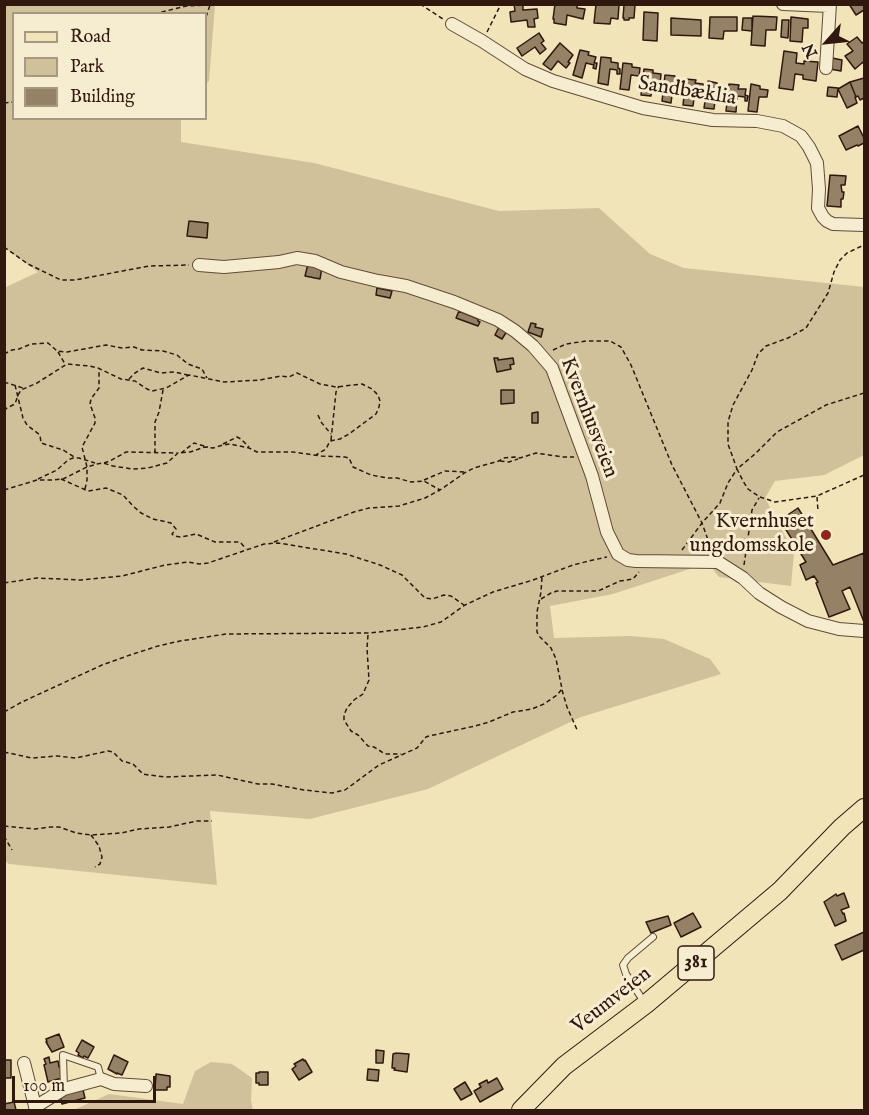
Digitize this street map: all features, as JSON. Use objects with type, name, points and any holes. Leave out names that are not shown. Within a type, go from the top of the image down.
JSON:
[{"type":"main road","name":"Veumveien","points":[[521,1110],[564,1066],[646,1005],[780,891],[842,826],[864,808]]},
{"type":"street","points":[[783,4],[829,5],[826,68]]},
{"type":"street","name":"Sandbæklia","points":[[452,24],[525,69],[553,81],[643,108],[713,120],[757,121],[783,126],[801,136],[817,163],[818,208],[826,221],[833,224],[864,225]]},
{"type":"street","name":"Kvernhusveien","points":[[199,265],[224,267],[297,258],[315,261],[341,272],[406,286],[482,313],[515,331],[533,346],[552,368],[592,476],[607,532],[615,549],[622,557]]},
{"type":"street","points":[[622,557],[628,560],[646,561],[718,562],[743,578],[759,593],[808,621],[839,629],[864,631]]},
{"type":"street","points":[[24,1063],[36,1109],[64,1089],[101,1079],[114,1084],[146,1086]]},
{"type":"lane","points":[[646,1005],[626,974],[623,965],[653,937]]},
{"type":"lane","points":[[64,1089],[63,1055],[98,1067],[101,1079]]},
{"type":"path","points":[[420,4],[452,24]]},
{"type":"path","points":[[482,41],[501,4]]},
{"type":"path","points":[[162,12],[186,6],[211,5]]},
{"type":"path","points":[[864,245],[847,253],[840,260],[828,293],[806,328],[788,338],[765,346],[758,354],[733,405],[728,422],[728,444],[737,469],[748,489],[760,497],[775,502],[817,496],[864,475]]},
{"type":"path","points":[[4,248],[28,264],[61,280],[75,280],[149,266],[199,265]]},
{"type":"path","points":[[543,356],[561,345],[586,340],[610,341],[621,347],[631,365],[672,465],[702,523],[718,562]]},
{"type":"path","points":[[4,354],[31,344],[48,343],[66,364]]},
{"type":"path","points":[[57,351],[78,351],[105,345],[122,348],[136,347],[144,351],[163,351],[177,355],[188,364],[204,370],[208,379]]},
{"type":"path","points":[[4,411],[15,404],[23,389],[50,376],[66,364],[99,369],[139,382],[147,389],[155,391],[189,375]]},
{"type":"path","points":[[128,379],[143,368],[221,382],[289,377],[299,373],[320,384],[339,386],[364,384],[376,393],[380,403],[375,416],[349,434],[330,441]]},
{"type":"path","points":[[85,490],[87,467],[82,447],[95,423],[90,404],[99,388],[99,369]]},
{"type":"path","points":[[4,382],[23,389]]},
{"type":"path","points":[[15,385],[25,422],[40,435],[41,443],[97,464]]},
{"type":"path","points":[[316,455],[326,449],[332,435],[336,392],[339,386]]},
{"type":"path","points":[[155,454],[155,419],[159,412],[163,389]]},
{"type":"path","points":[[676,561],[702,523],[720,503],[737,469],[777,432],[826,405],[864,393]]},
{"type":"path","points":[[318,415],[332,435]]},
{"type":"path","points":[[223,445],[237,437],[257,452],[293,452],[348,458],[353,467],[371,475],[411,482],[424,480],[445,471],[466,472]]},
{"type":"path","points":[[103,463],[144,469],[165,464],[194,443],[209,447]]},
{"type":"path","points":[[37,480],[61,479],[87,467],[110,461],[126,452],[179,453],[190,452],[202,447],[230,444],[249,447]]},
{"type":"path","points":[[499,461],[509,462],[536,453],[586,460]]},
{"type":"path","points":[[4,584],[37,578],[81,580],[122,576],[165,565],[188,562],[208,563],[354,512],[408,504],[440,490],[474,468],[507,457],[520,458]]},
{"type":"path","points":[[4,490],[37,480],[57,470],[70,459],[76,458]]},
{"type":"path","points":[[61,479],[85,490],[106,488],[123,495],[141,513],[153,519],[171,523],[176,529],[172,534],[174,536],[196,534],[215,542],[240,542],[247,550]]},
{"type":"path","points":[[424,480],[440,490]]},
{"type":"path","points":[[817,496],[818,511]]},
{"type":"path","points":[[743,578],[752,510],[760,497]]},
{"type":"path","points":[[270,543],[285,543],[341,553],[368,561],[402,575],[425,598],[451,596],[465,605]]},
{"type":"path","points":[[4,712],[102,666],[130,655],[180,641],[226,634],[369,633],[423,627],[441,622],[465,605],[493,592],[593,560],[622,557]]},
{"type":"path","points":[[540,600],[557,591],[593,592],[606,589],[633,579],[646,561]]},
{"type":"path","points":[[542,577],[537,612],[537,632],[554,652],[567,707],[578,732]]},
{"type":"path","points":[[369,633],[367,648],[369,680],[363,694],[346,708],[344,720],[368,746],[384,754],[402,754]]},
{"type":"path","points":[[4,752],[32,758],[57,756],[76,758],[108,751],[113,752],[122,761],[133,764],[146,775],[165,777],[217,775],[332,793],[345,790],[379,765],[417,748],[426,737],[475,726],[513,712],[541,706],[562,689]]},
{"type":"path","points":[[4,826],[35,829],[59,827],[91,835],[212,821]]},
{"type":"path","points":[[91,835],[99,846],[102,857],[100,864],[95,867]]},
{"type":"path","points":[[4,836],[12,850]]},
{"type":"green space","points":[[5,5],[215,5],[207,83],[207,12],[12,12],[12,120],[181,120],[181,142],[314,163],[499,211],[599,208],[650,254],[684,268],[864,287],[864,455],[824,475],[775,481],[765,498],[794,553],[791,586],[719,577],[708,563],[613,594],[550,606],[554,638],[631,636],[664,639],[710,659],[721,674],[581,717],[428,789],[310,819],[210,811],[217,885],[9,864],[4,860],[4,288],[38,272],[5,248]]},
{"type":"green space","points":[[211,1062],[232,1064],[252,1078],[253,1110],[74,1110],[109,1094],[183,1104],[195,1071]]},
{"type":"building","points":[[514,4],[523,4],[523,10],[537,9],[538,18],[534,19],[535,27],[528,27],[527,20],[511,22],[510,12],[515,11]]},
{"type":"building","points":[[555,4],[577,4],[577,8],[585,9],[583,19],[567,15],[566,25],[554,23]]},
{"type":"building","points":[[596,4],[619,5],[618,19],[611,18],[610,24],[594,23]]},
{"type":"building","points":[[849,4],[864,4],[864,10],[856,15]]},
{"type":"building","points":[[624,5],[635,5],[634,18],[624,20]]},
{"type":"building","points":[[644,12],[658,13],[657,41],[643,40]]},
{"type":"building","points":[[753,16],[777,17],[776,30],[766,30],[765,46],[751,45]]},
{"type":"building","points":[[710,17],[737,17],[737,31],[724,31],[723,39],[709,38]]},
{"type":"building","points":[[791,17],[808,19],[808,28],[803,28],[802,42],[790,41]]},
{"type":"building","points":[[671,18],[701,20],[701,36],[671,35]]},
{"type":"building","points":[[743,18],[752,18],[752,31],[742,30]]},
{"type":"building","points":[[782,20],[789,20],[788,38],[781,37]]},
{"type":"building","points":[[539,33],[544,41],[541,43],[546,49],[540,54],[535,47],[522,56],[517,48]]},
{"type":"building","points":[[857,37],[862,43],[864,42],[864,65],[863,62],[855,69],[845,56],[853,51],[847,44]]},
{"type":"building","points":[[560,43],[573,55],[566,68],[558,61],[551,70],[543,64]]},
{"type":"building","points":[[580,50],[596,57],[594,63],[597,63],[596,69],[593,68],[594,65],[586,63],[582,78],[573,75]]},
{"type":"building","points":[[784,51],[797,53],[796,63],[818,62],[816,81],[803,79],[803,75],[795,74],[793,90],[779,88]]},
{"type":"building","points":[[601,57],[611,58],[611,62],[618,63],[620,69],[620,74],[617,74],[617,70],[610,69],[608,85],[598,83]]},
{"type":"building","points":[[832,58],[842,60],[841,71],[830,69]]},
{"type":"building","points":[[623,63],[640,68],[639,76],[631,75],[629,90],[620,89]]},
{"type":"building","points":[[644,69],[661,74],[660,86],[656,86],[657,81],[652,80],[651,96],[641,95]]},
{"type":"building","points":[[665,75],[675,76],[674,80],[682,81],[681,88],[673,87],[671,103],[662,101]]},
{"type":"building","points":[[864,78],[864,98],[860,100],[858,96],[856,97],[850,82]]},
{"type":"building","points":[[686,79],[696,80],[695,83],[703,84],[705,90],[705,97],[701,97],[702,91],[695,91],[693,106],[683,105]]},
{"type":"building","points":[[708,81],[725,87],[724,93],[727,93],[726,100],[723,100],[723,94],[716,93],[714,109],[704,108]]},
{"type":"building","points":[[850,82],[857,103],[847,108],[838,89]]},
{"type":"building","points":[[729,84],[739,85],[738,89],[746,89],[745,95],[748,96],[745,101],[745,97],[737,96],[736,112],[726,111]]},
{"type":"building","points":[[751,84],[768,90],[767,97],[759,97],[757,112],[748,111]]},
{"type":"building","points":[[828,87],[838,88],[837,97],[827,96]]},
{"type":"building","points":[[858,126],[864,143],[846,150],[839,136]]},
{"type":"building","points":[[830,175],[846,176],[845,185],[841,185],[842,192],[844,192],[841,207],[827,206]]},
{"type":"building","points":[[189,221],[208,223],[207,238],[187,236]]},
{"type":"building","points":[[308,264],[322,267],[320,279],[305,276]]},
{"type":"building","points":[[377,288],[392,291],[390,298],[376,295]]},
{"type":"building","points":[[459,311],[478,319],[480,322],[478,326],[456,318]]},
{"type":"building","points":[[531,323],[543,329],[541,337],[528,332]]},
{"type":"building","points":[[499,327],[507,331],[502,339],[495,335]]},
{"type":"building","points":[[494,358],[498,360],[513,358],[514,364],[510,365],[511,369],[497,372]]},
{"type":"building","points":[[501,390],[514,390],[514,403],[501,404]]},
{"type":"building","points":[[538,412],[538,423],[532,423],[532,413]]},
{"type":"building","points":[[798,508],[833,565],[864,553],[864,622],[850,587],[842,591],[850,609],[829,617],[816,583],[818,582],[814,576],[806,580],[800,565],[806,562],[780,520]]},
{"type":"building","points":[[844,893],[849,907],[841,910],[846,921],[835,926],[824,902],[836,894],[837,896]]},
{"type":"building","points":[[693,913],[701,927],[681,937],[674,923]]},
{"type":"building","points":[[668,916],[671,925],[651,933],[646,922]]},
{"type":"building","points":[[864,932],[864,950],[842,960],[835,945]]},
{"type":"building","points":[[59,1034],[64,1047],[52,1052],[46,1039]]},
{"type":"building","points":[[82,1040],[94,1047],[88,1058],[84,1056],[83,1058],[76,1051]]},
{"type":"building","points":[[376,1050],[384,1051],[383,1063],[376,1063]]},
{"type":"building","points":[[393,1054],[409,1054],[407,1072],[392,1068]]},
{"type":"building","points":[[114,1055],[128,1062],[122,1075],[108,1069]]},
{"type":"building","points":[[49,1057],[50,1063],[58,1061],[62,1078],[48,1082],[44,1059]]},
{"type":"building","points":[[303,1059],[312,1072],[299,1080],[292,1069],[296,1066],[294,1064]]},
{"type":"building","points":[[4,1060],[11,1060],[11,1078],[4,1078]]},
{"type":"building","points":[[368,1069],[379,1070],[378,1081],[367,1080]]},
{"type":"building","points":[[268,1072],[268,1085],[256,1083],[256,1073]]},
{"type":"building","points":[[156,1074],[170,1076],[170,1087],[167,1087],[167,1090],[155,1090]]},
{"type":"building","points":[[497,1078],[503,1089],[480,1102],[474,1091],[481,1087],[479,1084],[487,1080],[488,1083]]},
{"type":"building","points":[[465,1082],[472,1094],[461,1100],[454,1089]]},
{"type":"building","points":[[83,1090],[85,1098],[62,1104],[60,1095]]},
{"type":"building","points":[[14,1102],[16,1110],[4,1110],[4,1104]]},
{"type":"place","name":"Kvernhuset ungdomsskole","points":[[826,535]]}]
